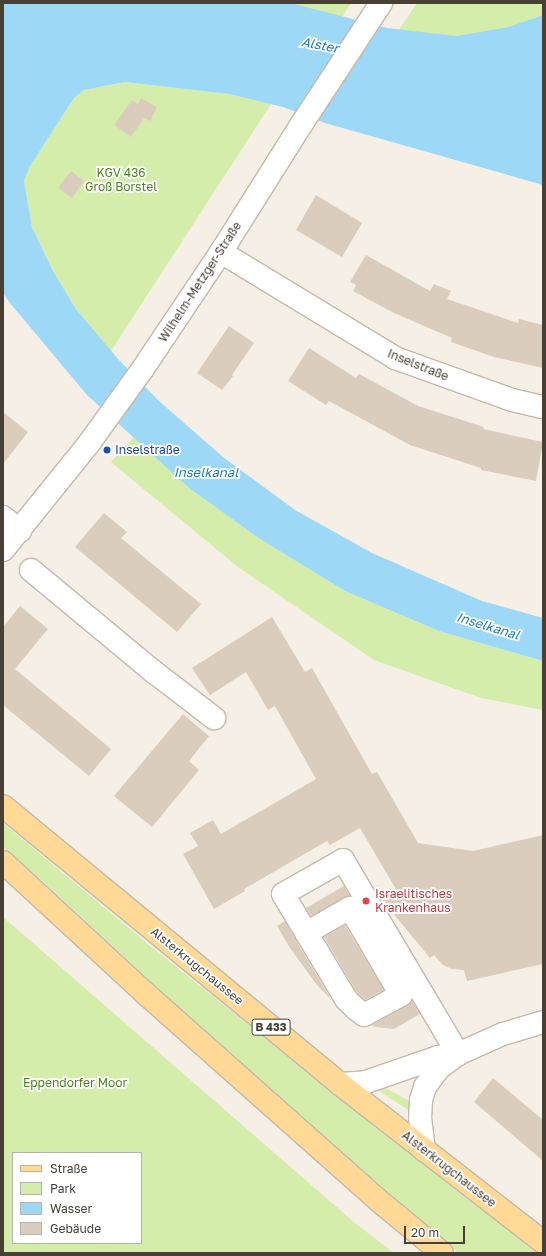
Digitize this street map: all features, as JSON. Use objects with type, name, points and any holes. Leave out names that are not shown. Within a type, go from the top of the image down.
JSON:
[{"type":"main road","name":"Alsterkrugchaussee","points":[[3,806],[340,1084],[543,1242]]},
{"type":"main road","points":[[3,862],[146,994],[384,1204],[442,1253]]},
{"type":"street","name":"Wilhelm-Metzger-Straße","points":[[3,550],[20,531],[100,428],[142,370],[221,252],[378,7]]},
{"type":"street","name":"Inselstraße","points":[[221,252],[395,358],[512,400],[543,407]]},
{"type":"street","points":[[3,517],[20,531]]},
{"type":"street","points":[[31,570],[154,672],[214,718]]},
{"type":"street","points":[[306,933],[350,908],[401,995],[364,1015],[346,999],[306,933],[283,894],[343,860],[458,1054]]},
{"type":"street","points":[[424,1150],[420,1119],[423,1094],[430,1080],[439,1068],[458,1054],[503,1034],[543,1022]]},
{"type":"street","points":[[340,1084],[366,1082],[438,1057],[458,1054]]},
{"type":"green space","points":[[291,3],[351,3],[342,17]]},
{"type":"green space","points":[[417,3],[543,3],[543,15],[508,27],[456,36],[399,30]]},
{"type":"green space","name":"KGV 436 Groß Borstel","points":[[125,82],[229,94],[271,104],[111,351],[76,309],[53,271],[32,227],[24,181],[30,166],[74,98],[84,90]]},
{"type":"green space","points":[[134,437],[189,488],[260,539],[345,591],[439,631],[543,661],[543,710],[481,698],[374,660],[238,567],[111,462]]},
{"type":"green space","points":[[3,823],[154,949],[356,1111],[538,1253],[458,1253],[395,1200],[230,1055],[46,884],[3,847]]},
{"type":"green space","name":"Eppendorfer Moor","points":[[3,917],[355,1223],[394,1253],[3,1253]]},
{"type":"green space","points":[[386,1088],[413,1103],[413,1113],[379,1091]]},
{"type":"water","points":[[3,3],[291,3],[387,28],[456,36],[508,27],[543,15],[543,185],[325,123],[283,107],[229,94],[125,82],[84,90],[74,98],[30,166],[24,181],[32,227],[53,271],[76,309],[118,359],[159,401],[223,457],[295,510],[372,553],[482,601],[543,618],[543,661],[439,631],[345,591],[260,539],[189,488],[87,395],[10,303],[3,293]]},
{"type":"building","points":[[141,98],[157,107],[150,121],[144,118],[131,137],[114,125],[132,100],[138,104]]},
{"type":"building","points":[[71,171],[84,181],[72,198],[58,188]]},
{"type":"building","points":[[316,195],[362,223],[342,257],[296,230]]},
{"type":"building","points":[[366,255],[430,291],[434,284],[451,291],[447,299],[518,323],[519,319],[543,325],[543,368],[494,357],[451,342],[452,338],[392,312],[353,291],[356,285],[350,282]]},
{"type":"building","points":[[229,326],[254,343],[232,375],[233,376],[222,390],[197,373]]},
{"type":"building","points":[[309,348],[356,378],[359,374],[418,406],[484,427],[483,429],[543,442],[536,481],[481,470],[481,468],[410,445],[329,401],[326,405],[288,381]]},
{"type":"building","points":[[3,412],[28,432],[3,464]]},
{"type":"building","points":[[104,513],[127,532],[121,538],[201,604],[177,632],[75,547]]},
{"type":"building","points":[[20,606],[48,629],[15,669],[111,749],[89,776],[3,705],[3,627]]},
{"type":"building","points":[[272,617],[305,672],[312,668],[372,774],[377,772],[418,843],[473,851],[543,835],[543,964],[467,981],[464,970],[452,969],[443,965],[434,955],[430,958],[382,900],[397,891],[360,828],[330,845],[327,841],[244,889],[245,891],[214,909],[183,854],[198,846],[190,833],[213,820],[221,834],[316,779],[275,706],[268,710],[246,672],[210,695],[192,668]]},
{"type":"building","points":[[183,714],[209,736],[189,761],[199,770],[152,827],[114,796]]},
{"type":"building","points":[[344,886],[350,896],[311,916],[306,908]]},
{"type":"building","points":[[285,921],[331,999],[317,985],[290,948],[277,926]]},
{"type":"building","points":[[345,925],[384,990],[365,1000],[356,991],[324,937]]},
{"type":"building","points":[[412,1001],[420,1014],[394,1029],[376,1027],[372,1025],[407,1006]]},
{"type":"building","points":[[493,1078],[543,1120],[543,1161],[474,1102]]},
{"type":"place","name":"Inselstraße","points":[[107,450]]},
{"type":"place","name":"Israelitisches Krankenhaus","points":[[366,901]]},
{"type":"water label","name":"Alster","points":[[320,45]]},
{"type":"water label","name":"Inselkanal","points":[[206,472]]},
{"type":"water label","name":"Inselkanal","points":[[488,626]]}]
